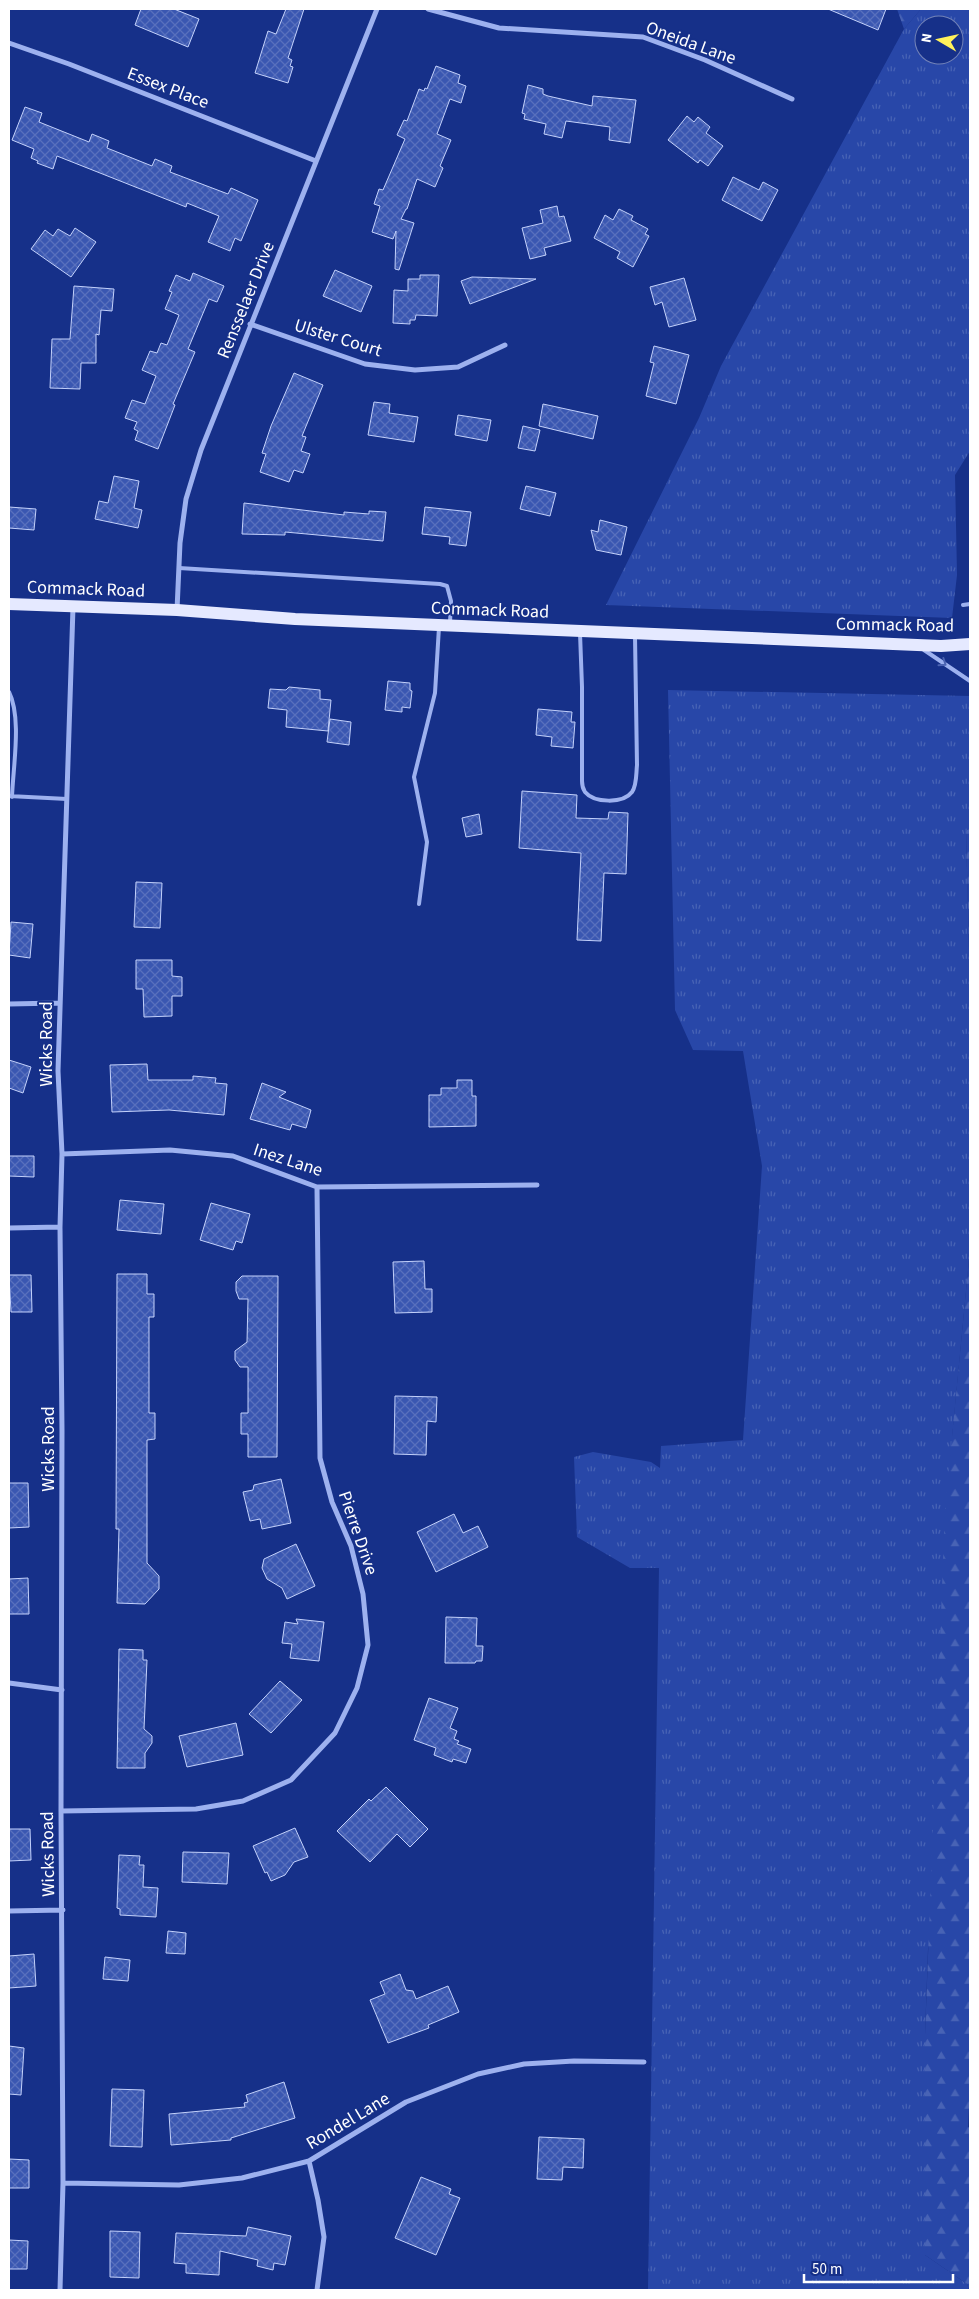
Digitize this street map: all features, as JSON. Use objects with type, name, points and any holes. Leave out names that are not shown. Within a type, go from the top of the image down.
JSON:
[{"type":"main road","name":"Commack Road","points":[[9,604],[177,610],[295,619],[916,645],[970,644]]},
{"type":"street","name":"Rensselaer Drive","points":[[177,610],[186,500],[201,450],[377,9]]},
{"type":"street","name":"Oneida Lane","points":[[428,9],[499,28],[643,37],[705,60],[792,99]]},
{"type":"street","name":"Essex Place","points":[[9,43],[69,64],[316,161]]},
{"type":"street","name":"Ulster Court","points":[[250,324],[365,364],[415,370],[458,367],[505,345]]},
{"type":"street","name":"Wicks Road","points":[[60,2290],[63,2183],[60,1227],[62,1154],[58,1071],[73,607]]},
{"type":"street","points":[[9,1004],[59,1003]]},
{"type":"street","name":"Inez Lane","points":[[62,1154],[170,1150],[233,1156],[317,1187],[538,1185]]},
{"type":"street","name":"Pierre Drive","points":[[61,1811],[196,1809],[242,1801],[291,1780],[335,1733],[357,1688],[368,1645],[363,1594],[351,1546],[332,1502],[320,1458],[317,1187]]},
{"type":"street","points":[[9,1228],[60,1227]]},
{"type":"street","points":[[9,1683],[62,1690]]},
{"type":"street","points":[[9,1911],[63,1910]]},
{"type":"street","name":"Rondel Lane","points":[[63,2183],[179,2185],[242,2178],[309,2161],[406,2102],[478,2074],[532,2064],[574,2061],[644,2062]]},
{"type":"street","points":[[309,2161],[324,2237],[317,2290]]},
{"type":"lane","points":[[179,568],[440,584],[447,586],[450,592],[435,693],[414,777],[416,796],[427,842],[419,904]]},
{"type":"lane","points":[[962,604],[970,604]]},
{"type":"lane","points":[[580,631],[582,781],[584,791],[593,798],[604,800],[624,798],[635,787],[637,766],[635,633]]},
{"type":"lane","points":[[916,645],[970,681]]},
{"type":"lane","points":[[9,692],[14,702],[15,733],[10,797],[67,799]]},
{"type":"green space","points":[[897,9],[921,9],[914,15],[904,29]]},
{"type":"green space","points":[[921,9],[970,9],[970,451],[955,475],[957,575],[952,618],[606,605],[699,418],[721,366],[904,29],[914,17],[914,65],[964,65],[964,15],[916,15]]},
{"type":"green space","points":[[668,690],[970,696],[970,829],[966,830],[970,990],[970,1249],[952,1438],[970,1775],[928,1949],[925,2035],[925,2255],[967,2284],[969,2290],[648,2290],[659,1568],[630,1568],[577,1537],[574,1457],[593,1452],[651,1462],[660,1468],[661,1446],[743,1440],[762,1166],[743,1051],[693,1050],[675,1010]]},
{"type":"green space","points":[[970,829],[970,990],[966,830]]},
{"type":"green space","points":[[970,1249],[969,2290],[967,2284],[925,2255],[925,2035],[945,1509]]},
{"type":"building","points":[[141,9],[174,9],[199,19],[188,47],[135,25]]},
{"type":"building","points":[[286,9],[304,9],[288,58],[292,60],[290,66],[293,67],[288,83],[255,73],[268,31],[276,34]]},
{"type":"building","points":[[828,9],[886,9],[878,30]]},
{"type":"building","points":[[436,66],[460,75],[458,83],[466,86],[461,103],[450,99],[437,134],[451,140],[440,166],[443,168],[435,187],[417,179],[407,209],[401,219],[414,223],[399,270],[395,269],[396,231],[393,239],[372,232],[380,206],[374,204],[379,189],[383,190],[405,139],[397,135],[404,120],[407,121],[419,89],[424,91],[425,88],[427,89]]},
{"type":"building","points":[[528,85],[543,89],[543,94],[548,96],[592,106],[593,96],[636,100],[630,143],[609,140],[610,127],[566,121],[562,138],[544,134],[546,124],[524,119],[525,114],[522,113]]},
{"type":"building","points":[[25,107],[42,113],[39,122],[89,142],[92,134],[109,141],[107,148],[152,166],[155,159],[172,166],[170,172],[228,194],[231,188],[258,200],[241,241],[235,238],[230,251],[208,242],[219,216],[187,203],[186,207],[57,156],[53,169],[37,163],[38,161],[31,158],[34,149],[12,140]]},
{"type":"building","points":[[687,116],[694,122],[698,117],[710,127],[706,133],[723,146],[708,166],[700,160],[698,163],[668,140]]},
{"type":"building","points":[[733,177],[759,190],[763,182],[778,190],[762,221],[722,200]]},
{"type":"building","points":[[557,206],[559,217],[564,216],[571,241],[544,248],[546,255],[530,259],[522,228],[543,223],[540,210]]},
{"type":"building","points":[[619,209],[633,216],[631,220],[648,229],[645,234],[649,236],[633,267],[617,258],[620,252],[594,238],[605,215],[613,220]]},
{"type":"building","points":[[75,228],[96,242],[71,277],[31,249],[45,230],[53,236],[58,229],[70,236]]},
{"type":"building","points":[[335,270],[372,286],[361,312],[323,296]]},
{"type":"building","points":[[193,273],[224,286],[217,302],[209,299],[188,349],[195,352],[173,404],[175,405],[158,449],[135,440],[138,431],[134,429],[137,422],[125,418],[132,400],[145,404],[156,376],[142,370],[150,351],[157,353],[161,343],[167,345],[179,315],[165,309],[172,292],[169,291],[176,275],[190,281]]},
{"type":"building","points":[[420,275],[439,275],[437,316],[416,315],[415,320],[410,320],[410,324],[393,323],[394,290],[408,291],[408,279],[420,279]]},
{"type":"building","points":[[472,277],[536,279],[470,304],[461,281]]},
{"type":"building","points":[[684,278],[696,320],[669,327],[662,302],[655,305],[650,287]]},
{"type":"building","points":[[74,286],[114,289],[112,311],[101,310],[99,335],[96,334],[96,363],[81,363],[80,389],[50,388],[52,339],[70,339]]},
{"type":"building","points":[[654,346],[689,355],[676,404],[646,396],[654,363],[650,362]]},
{"type":"building","points":[[294,373],[323,385],[302,436],[306,437],[301,451],[310,454],[303,473],[294,470],[289,482],[260,472],[266,454],[262,453],[271,426]]},
{"type":"building","points":[[374,402],[390,404],[389,413],[418,417],[414,442],[368,435]]},
{"type":"building","points":[[543,404],[598,416],[593,439],[539,426]]},
{"type":"building","points":[[458,415],[491,420],[487,441],[455,435]]},
{"type":"building","points":[[523,426],[540,430],[535,451],[518,448]]},
{"type":"building","points":[[114,476],[139,481],[134,508],[142,510],[138,528],[95,519],[99,501],[108,503]]},
{"type":"building","points":[[526,486],[556,493],[550,516],[520,509]]},
{"type":"building","points":[[244,503],[344,515],[344,512],[369,514],[369,511],[386,512],[383,541],[285,532],[285,535],[242,534]]},
{"type":"building","points":[[9,507],[36,509],[34,530],[9,528]]},
{"type":"building","points":[[425,507],[471,512],[466,546],[449,544],[450,537],[422,534]]},
{"type":"building","points":[[600,520],[627,527],[621,555],[596,550],[591,530],[598,532]]},
{"type":"building","points":[[388,681],[410,683],[410,690],[412,691],[410,708],[402,707],[402,712],[385,710]]},
{"type":"building","points":[[289,687],[320,690],[320,699],[331,700],[328,731],[286,727],[287,710],[268,708],[270,689],[286,690]]},
{"type":"building","points":[[538,709],[572,712],[571,722],[575,722],[573,748],[551,746],[552,737],[536,735]]},
{"type":"building","points":[[330,719],[351,722],[349,745],[327,742]]},
{"type":"building","points":[[522,791],[577,795],[576,818],[608,819],[609,812],[628,813],[626,874],[604,873],[601,941],[577,940],[581,853],[519,848]]},
{"type":"building","points":[[479,814],[482,834],[466,837],[462,818]]},
{"type":"building","points":[[136,882],[162,883],[160,928],[134,927]]},
{"type":"building","points":[[11,922],[33,924],[30,958],[9,955]]},
{"type":"building","points":[[136,960],[172,960],[172,976],[182,977],[182,996],[172,996],[172,1016],[144,1017],[143,989],[136,989]]},
{"type":"building","points":[[9,1060],[31,1067],[23,1093],[9,1088]]},
{"type":"building","points":[[147,1064],[148,1080],[193,1080],[193,1076],[216,1078],[215,1083],[227,1084],[224,1115],[169,1110],[112,1112],[110,1065]]},
{"type":"building","points":[[457,1080],[472,1080],[472,1096],[476,1096],[476,1126],[429,1127],[429,1095],[441,1095],[441,1088],[457,1088]]},
{"type":"building","points":[[262,1083],[286,1092],[279,1097],[311,1110],[306,1128],[292,1124],[290,1130],[250,1119]]},
{"type":"building","points":[[9,1156],[34,1156],[34,1177],[9,1176]]},
{"type":"building","points":[[120,1200],[164,1204],[161,1234],[117,1230]]},
{"type":"building","points":[[211,1203],[250,1214],[242,1243],[236,1241],[233,1250],[200,1240]]},
{"type":"building","points":[[424,1261],[425,1289],[432,1289],[432,1312],[395,1313],[393,1262]]},
{"type":"building","points":[[117,1274],[147,1274],[147,1294],[154,1294],[154,1317],[149,1317],[149,1413],[155,1413],[155,1439],[147,1440],[147,1563],[159,1576],[159,1589],[145,1604],[117,1603],[119,1529],[116,1529]]},
{"type":"building","points":[[9,1275],[31,1275],[32,1312],[11,1312]]},
{"type":"building","points":[[242,1276],[278,1276],[277,1457],[248,1457],[248,1434],[241,1434],[241,1413],[248,1413],[248,1367],[240,1367],[235,1360],[235,1351],[247,1342],[248,1299],[239,1299],[236,1291],[236,1282]]},
{"type":"building","points":[[395,1396],[437,1397],[436,1422],[427,1421],[426,1455],[394,1454]]},
{"type":"building","points":[[281,1479],[291,1523],[262,1529],[260,1519],[250,1521],[243,1492],[253,1490],[254,1485]]},
{"type":"building","points":[[9,1483],[28,1483],[29,1527],[9,1528]]},
{"type":"building","points":[[454,1514],[463,1533],[478,1526],[488,1547],[436,1572],[417,1532]]},
{"type":"building","points":[[296,1544],[315,1586],[287,1599],[282,1588],[267,1579],[262,1568],[264,1559]]},
{"type":"building","points":[[28,1578],[29,1614],[9,1614],[9,1579]]},
{"type":"building","points":[[446,1617],[477,1618],[476,1646],[483,1646],[482,1661],[476,1661],[475,1663],[445,1663]]},
{"type":"building","points":[[296,1619],[324,1622],[319,1661],[290,1658],[292,1644],[282,1643],[285,1622],[298,1624]]},
{"type":"building","points":[[119,1649],[143,1650],[143,1660],[147,1660],[144,1729],[152,1736],[152,1743],[145,1753],[145,1768],[117,1768]]},
{"type":"building","points":[[280,1681],[302,1700],[271,1733],[249,1714]]},
{"type":"building","points":[[429,1698],[458,1708],[450,1728],[457,1731],[454,1739],[459,1741],[457,1744],[471,1749],[466,1763],[453,1759],[452,1762],[434,1755],[436,1748],[414,1740]]},
{"type":"building","points":[[236,1723],[243,1755],[187,1767],[179,1736]]},
{"type":"building","points":[[386,1787],[428,1829],[410,1847],[397,1834],[370,1862],[337,1831],[369,1799],[371,1801]]},
{"type":"building","points":[[295,1828],[308,1857],[294,1862],[285,1875],[271,1881],[267,1872],[265,1873],[253,1846]]},
{"type":"building","points":[[9,1829],[30,1829],[31,1860],[9,1861]]},
{"type":"building","points":[[183,1852],[229,1853],[227,1884],[182,1882]]},
{"type":"building","points":[[119,1855],[140,1856],[139,1865],[144,1865],[143,1887],[158,1888],[156,1917],[120,1915],[120,1909],[117,1908]]},
{"type":"building","points":[[168,1931],[186,1933],[185,1954],[166,1953]]},
{"type":"building","points":[[34,1954],[36,1986],[9,1988],[9,1956]]},
{"type":"building","points":[[105,1957],[130,1960],[128,1981],[103,1979]]},
{"type":"building","points":[[400,1974],[406,1990],[413,1991],[416,1999],[448,1986],[459,2012],[428,2025],[429,2028],[388,2043],[370,2000],[385,1994],[380,1982]]},
{"type":"building","points":[[9,2046],[24,2048],[21,2095],[9,2094]]},
{"type":"building","points":[[284,2082],[295,2118],[231,2138],[231,2140],[171,2145],[169,2114],[245,2107],[244,2103],[248,2102],[246,2095]]},
{"type":"building","points":[[112,2089],[144,2090],[142,2147],[110,2146]]},
{"type":"building","points":[[539,2137],[584,2139],[583,2168],[563,2167],[562,2180],[537,2179]]},
{"type":"building","points":[[9,2159],[29,2160],[29,2188],[9,2188]]},
{"type":"building","points":[[421,2177],[451,2189],[449,2194],[460,2198],[436,2255],[395,2238]]},
{"type":"building","points":[[248,2227],[291,2236],[285,2265],[274,2263],[273,2270],[257,2266],[258,2260],[220,2251],[219,2275],[186,2273],[186,2264],[174,2263],[176,2233],[246,2236]]},
{"type":"building","points":[[110,2231],[140,2232],[139,2278],[110,2277]]},
{"type":"building","points":[[9,2240],[28,2241],[27,2269],[9,2269]]}]
